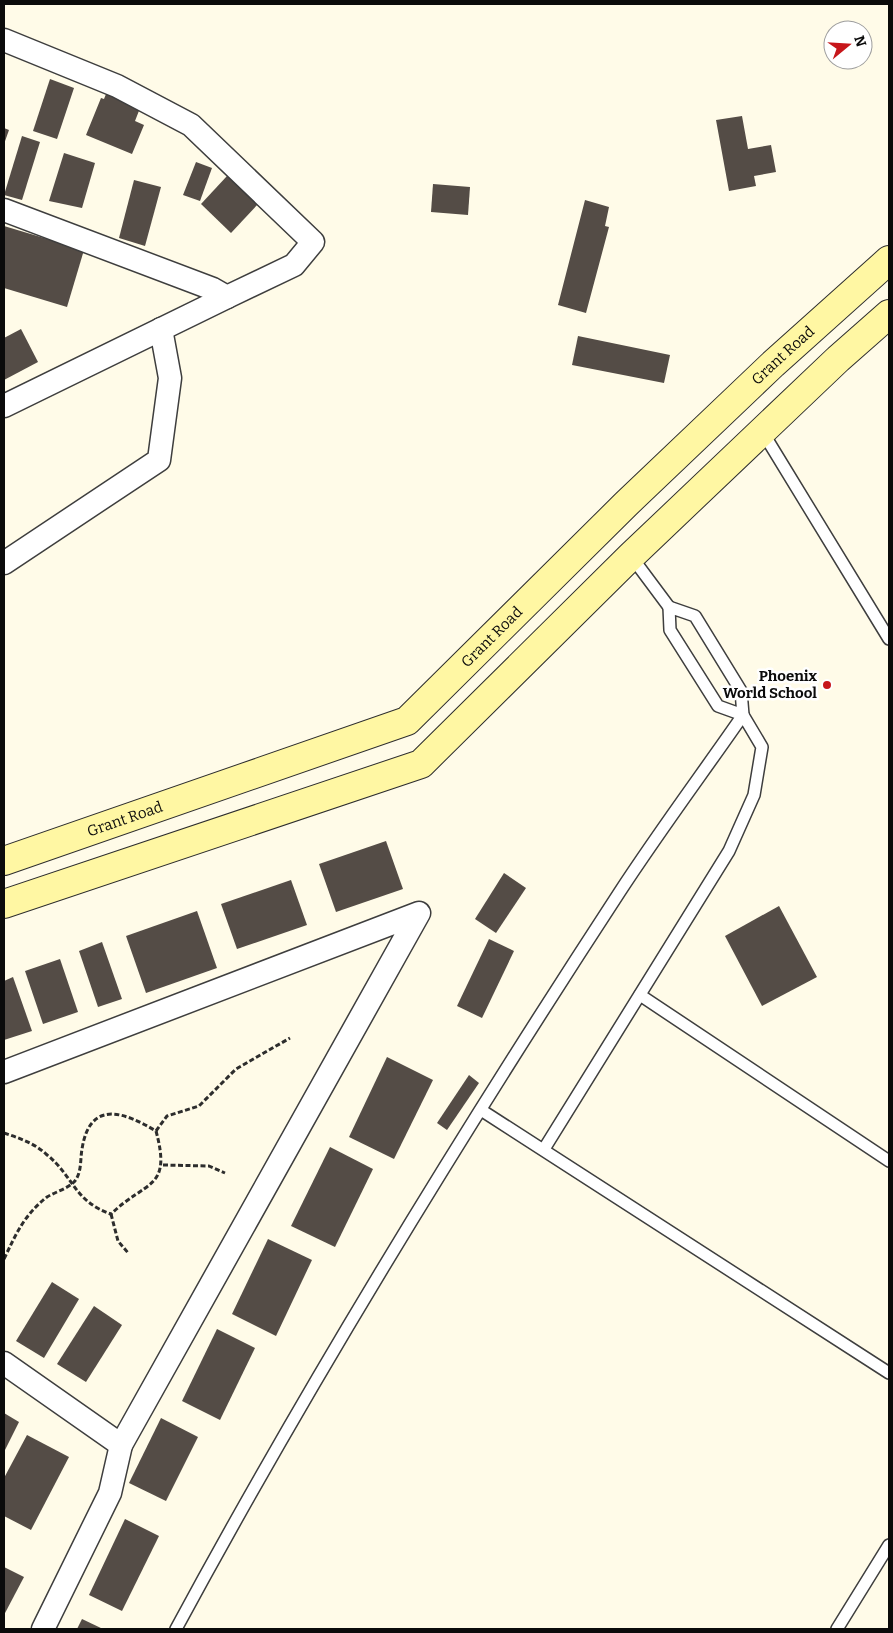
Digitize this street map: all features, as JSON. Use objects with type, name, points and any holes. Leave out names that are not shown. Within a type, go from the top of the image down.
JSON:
[{"type":"main road","name":"Grant Road","points":[[4,860],[407,721],[633,497],[773,364],[889,260]]},
{"type":"main road","points":[[4,904],[421,764],[631,556],[838,359],[889,314]]},
{"type":"street","points":[[4,40],[117,86],[190,125],[314,242],[294,265],[4,406]]},
{"type":"street","points":[[4,210],[213,289],[227,297]]},
{"type":"street","points":[[4,563],[159,460],[170,378],[161,329]]},
{"type":"street","points":[[4,1072],[419,913],[121,1445],[110,1493],[43,1629]]},
{"type":"street","points":[[4,1363],[121,1445]]},
{"type":"lane","points":[[762,431],[889,639]]},
{"type":"lane","points":[[631,556],[669,607],[670,630],[718,706],[743,715]]},
{"type":"lane","points":[[544,1149],[729,851],[754,795],[762,747],[743,715],[741,690],[695,616],[669,607]]},
{"type":"lane","points":[[176,1629],[223,1541],[423,1201],[620,891],[743,715]]},
{"type":"lane","points":[[640,995],[889,1161]]},
{"type":"lane","points":[[482,1110],[889,1373]]},
{"type":"lane","points":[[837,1629],[889,1545]]},
{"type":"path","points":[[156,1131],[168,1116],[200,1106],[236,1069],[290,1038]]},
{"type":"path","points":[[4,1259],[20,1226],[32,1209],[51,1194],[73,1183],[79,1174],[85,1134],[96,1118],[105,1114],[118,1113],[156,1131]]},
{"type":"path","points":[[111,1214],[125,1201],[153,1183],[163,1165],[156,1131]]},
{"type":"path","points":[[4,1133],[33,1144],[47,1154],[89,1204],[111,1214]]},
{"type":"path","points":[[163,1165],[209,1166],[225,1173]]},
{"type":"path","points":[[111,1214],[118,1241],[129,1254]]},
{"type":"building","points":[[50,79],[74,88],[57,139],[33,131]]},
{"type":"building","points":[[108,89],[142,103],[135,121],[144,125],[132,154],[86,135],[101,98],[104,99]]},
{"type":"building","points":[[742,116],[748,149],[771,145],[776,172],[754,176],[756,186],[729,191],[716,120]]},
{"type":"building","points":[[4,128],[9,130],[4,144]]},
{"type":"building","points":[[22,136],[40,142],[22,200],[4,195]]},
{"type":"building","points":[[64,153],[95,163],[82,208],[49,201]]},
{"type":"building","points":[[196,162],[212,168],[200,201],[183,195]]},
{"type":"building","points":[[227,176],[258,204],[231,233],[201,204]]},
{"type":"building","points":[[134,180],[161,187],[145,246],[119,238]]},
{"type":"building","points":[[433,184],[470,187],[468,215],[431,212]]},
{"type":"building","points":[[585,200],[609,207],[605,226],[609,227],[586,313],[558,305]]},
{"type":"building","points":[[4,226],[84,250],[67,307],[4,288]]},
{"type":"building","points":[[21,329],[38,362],[4,380],[4,338]]},
{"type":"building","points":[[578,336],[670,355],[664,383],[572,365]]},
{"type":"building","points":[[386,841],[403,889],[336,912],[319,864]]},
{"type":"building","points":[[504,873],[526,888],[496,933],[475,919]]},
{"type":"building","points":[[291,880],[307,925],[237,949],[221,904]]},
{"type":"building","points":[[779,906],[817,977],[762,1006],[725,936]]},
{"type":"building","points":[[197,911],[217,968],[146,993],[126,936]]},
{"type":"building","points":[[489,939],[514,951],[482,1018],[457,1006]]},
{"type":"building","points":[[102,942],[122,999],[98,1007],[79,951]]},
{"type":"building","points":[[60,959],[78,1012],[43,1024],[25,971]]},
{"type":"building","points":[[13,977],[32,1031],[4,1040],[4,981]]},
{"type":"building","points":[[387,1057],[433,1080],[394,1159],[349,1137]]},
{"type":"building","points":[[469,1075],[479,1083],[447,1130],[437,1123]]},
{"type":"building","points":[[330,1147],[373,1169],[335,1247],[291,1226]]},
{"type":"building","points":[[268,1239],[312,1260],[276,1336],[232,1314]]},
{"type":"building","points":[[52,1282],[79,1299],[44,1358],[16,1341]]},
{"type":"building","points":[[94,1306],[122,1325],[86,1382],[57,1364]]},
{"type":"building","points":[[217,1329],[255,1348],[220,1420],[182,1401]]},
{"type":"building","points":[[4,1413],[19,1422],[4,1452]]},
{"type":"building","points":[[161,1418],[198,1437],[166,1501],[129,1483]]},
{"type":"building","points":[[27,1435],[69,1457],[31,1530],[4,1516],[4,1478]]},
{"type":"building","points":[[125,1519],[159,1536],[122,1611],[89,1595]]},
{"type":"building","points":[[4,1567],[24,1577],[4,1615]]},
{"type":"building","points":[[82,1619],[103,1629],[77,1629]]},
{"type":"place","name":"Phoenix World School","points":[[827,685]]}]
